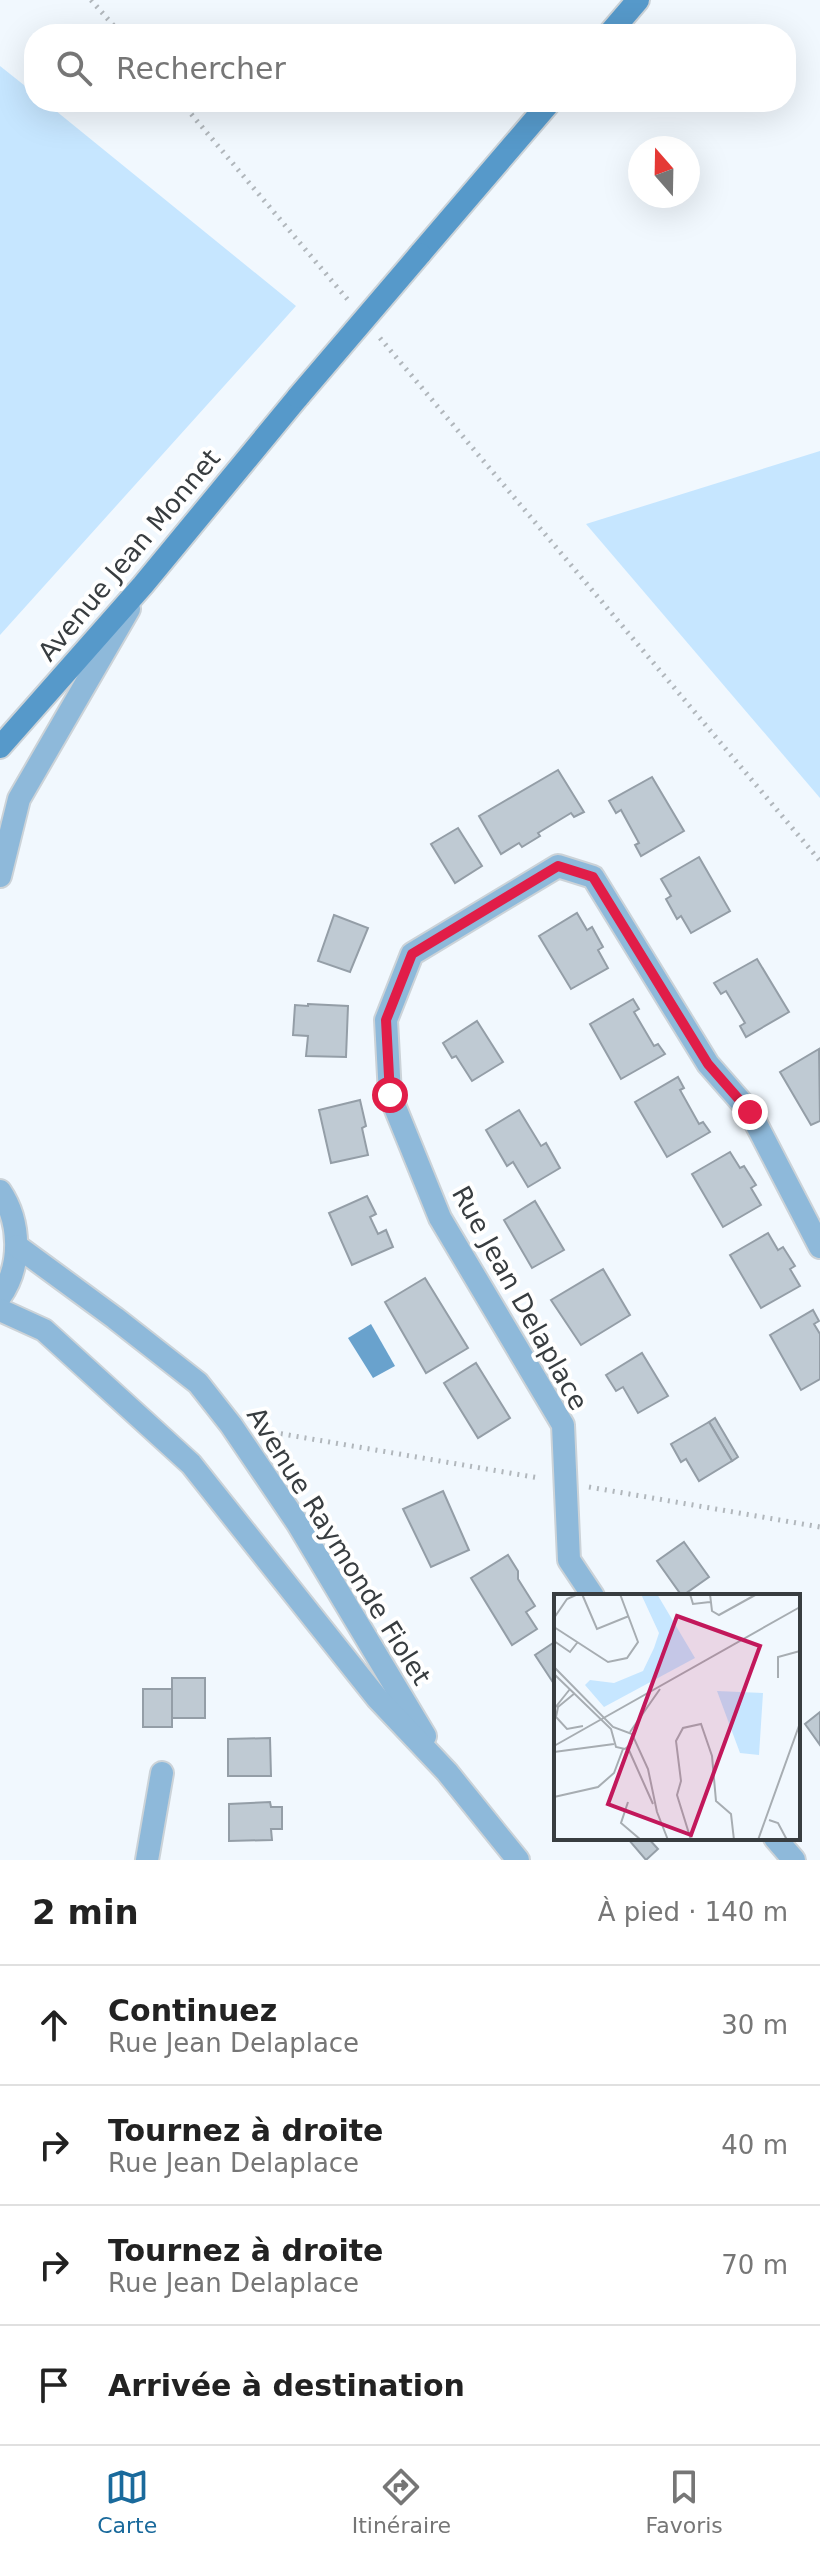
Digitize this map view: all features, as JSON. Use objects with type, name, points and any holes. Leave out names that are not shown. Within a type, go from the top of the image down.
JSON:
[{"type":"main road","points":[[618,24],[638,0]]},
{"type":"main road","name":"Avenue Jean Monnet","points":[[0,747],[143,585],[298,397],[541,112]]},
{"type":"street","points":[[0,876],[19,799],[143,585]]},
{"type":"street","name":"Rue Jean Delaplace","points":[[592,1594],[569,1560],[563,1425],[440,1218],[390,1095],[386,1020],[412,954],[558,866],[593,877],[708,1064],[750,1112],[820,1247]]},
{"type":"street","points":[[0,1191],[14,1219],[17,1246],[14,1268],[0,1297]]},
{"type":"street","name":"Avenue Raymonde Fiolet","points":[[17,1246],[198,1383],[231,1425],[298,1524],[447,1772]]},
{"type":"street","name":"Avenue Raymonde Fiolet","points":[[0,1310],[44,1330],[191,1464],[377,1698],[447,1772],[518,1860]]},
{"type":"street","points":[[147,1860],[162,1773]]},
{"type":"street","points":[[777,1840],[794,1860]]},
{"type":"path","points":[[91,0],[112,24]]},
{"type":"path","points":[[189,112],[351,303]]},
{"type":"path","points":[[371,327],[820,861]]},
{"type":"path","points":[[231,1425],[820,1527]]},
{"type":"shaded area","points":[[0,66],[24,85],[24,112],[57,112],[296,306],[0,635]]},
{"type":"shaded area","points":[[820,451],[820,798],[586,524]]},
{"type":"water","points":[[371,1324],[395,1366],[373,1378],[348,1338]]},
{"type":"building","points":[[558,770],[584,812],[574,817],[571,813],[522,847],[519,843],[501,854],[479,816]]},
{"type":"building","points":[[652,777],[684,831],[641,856],[635,845],[639,843],[621,810],[616,813],[609,801]]},
{"type":"building","points":[[458,828],[482,866],[455,883],[431,844]]},
{"type":"building","points":[[699,857],[730,911],[691,933],[681,916],[677,919],[666,899],[671,896],[661,879]]},
{"type":"building","points":[[577,913],[587,930],[592,927],[603,947],[598,950],[608,968],[571,989],[539,936]]},
{"type":"building","points":[[334,915],[368,928],[350,972],[318,961]]},
{"type":"building","points":[[757,959],[789,1012],[746,1037],[740,1026],[745,1023],[726,991],[721,994],[714,983]]},
{"type":"building","points":[[633,999],[639,1009],[634,1012],[654,1046],[658,1044],[665,1054],[621,1079],[590,1024]]},
{"type":"building","points":[[295,1005],[348,1006],[346,1057],[306,1056],[308,1036],[293,1035]]},
{"type":"building","points":[[477,1021],[503,1062],[472,1081],[456,1056],[452,1058],[443,1043]]},
{"type":"building","points":[[819,1049],[820,1121],[811,1125],[780,1072]]},
{"type":"building","points":[[678,1077],[684,1088],[680,1090],[699,1124],[703,1122],[710,1132],[667,1157],[635,1102]]},
{"type":"building","points":[[360,1100],[368,1155],[331,1163],[319,1110]]},
{"type":"building","points":[[519,1110],[541,1146],[546,1143],[560,1168],[528,1187],[513,1162],[507,1166],[486,1130]]},
{"type":"building","points":[[730,1152],[756,1185],[751,1188],[761,1205],[723,1227],[692,1174]]},
{"type":"building","points":[[367,1196],[376,1214],[370,1217],[378,1234],[386,1230],[393,1247],[352,1265],[329,1213]]},
{"type":"building","points":[[535,1201],[564,1250],[532,1268],[504,1220]]},
{"type":"building","points":[[768,1233],[778,1250],[783,1247],[795,1266],[790,1269],[800,1286],[761,1308],[730,1255]]},
{"type":"building","points":[[603,1269],[630,1315],[581,1345],[551,1300]]},
{"type":"building","points":[[425,1278],[468,1348],[426,1373],[385,1302]]},
{"type":"building","points":[[813,1310],[819,1321],[814,1324],[820,1334],[820,1379],[801,1390],[770,1335]]},
{"type":"building","points":[[642,1353],[668,1396],[638,1413],[623,1387],[616,1391],[606,1375]]},
{"type":"building","points":[[476,1363],[510,1418],[478,1438],[444,1383]]},
{"type":"building","points":[[715,1418],[738,1457],[732,1461],[709,1422]]},
{"type":"building","points":[[709,1422],[732,1461],[699,1481],[686,1459],[681,1462],[671,1444]]},
{"type":"building","points":[[443,1491],[469,1550],[431,1567],[403,1509]]},
{"type":"building","points":[[684,1542],[709,1577],[681,1594],[657,1561]]},
{"type":"building","points":[[508,1555],[535,1606],[526,1612],[537,1629],[512,1645],[471,1578]]},
{"type":"building","points":[[554,1642],[554,1684],[535,1655]]},
{"type":"building","points":[[172,1678],[205,1678],[205,1718],[172,1718]]},
{"type":"building","points":[[143,1689],[172,1689],[172,1727],[143,1727]]},
{"type":"building","points":[[820,1712],[820,1745],[805,1724]]},
{"type":"building","points":[[270,1738],[271,1776],[228,1776],[228,1739]]},
{"type":"building","points":[[270,1802],[271,1807],[282,1807],[282,1829],[271,1829],[272,1840],[229,1841],[229,1804]]},
{"type":"building","points":[[629,1840],[650,1840],[658,1849],[646,1860]]},
{"type":"route","points":[[390,1095],[386,1020],[412,954],[558,866],[593,877],[708,1064],[750,1112]]}]
